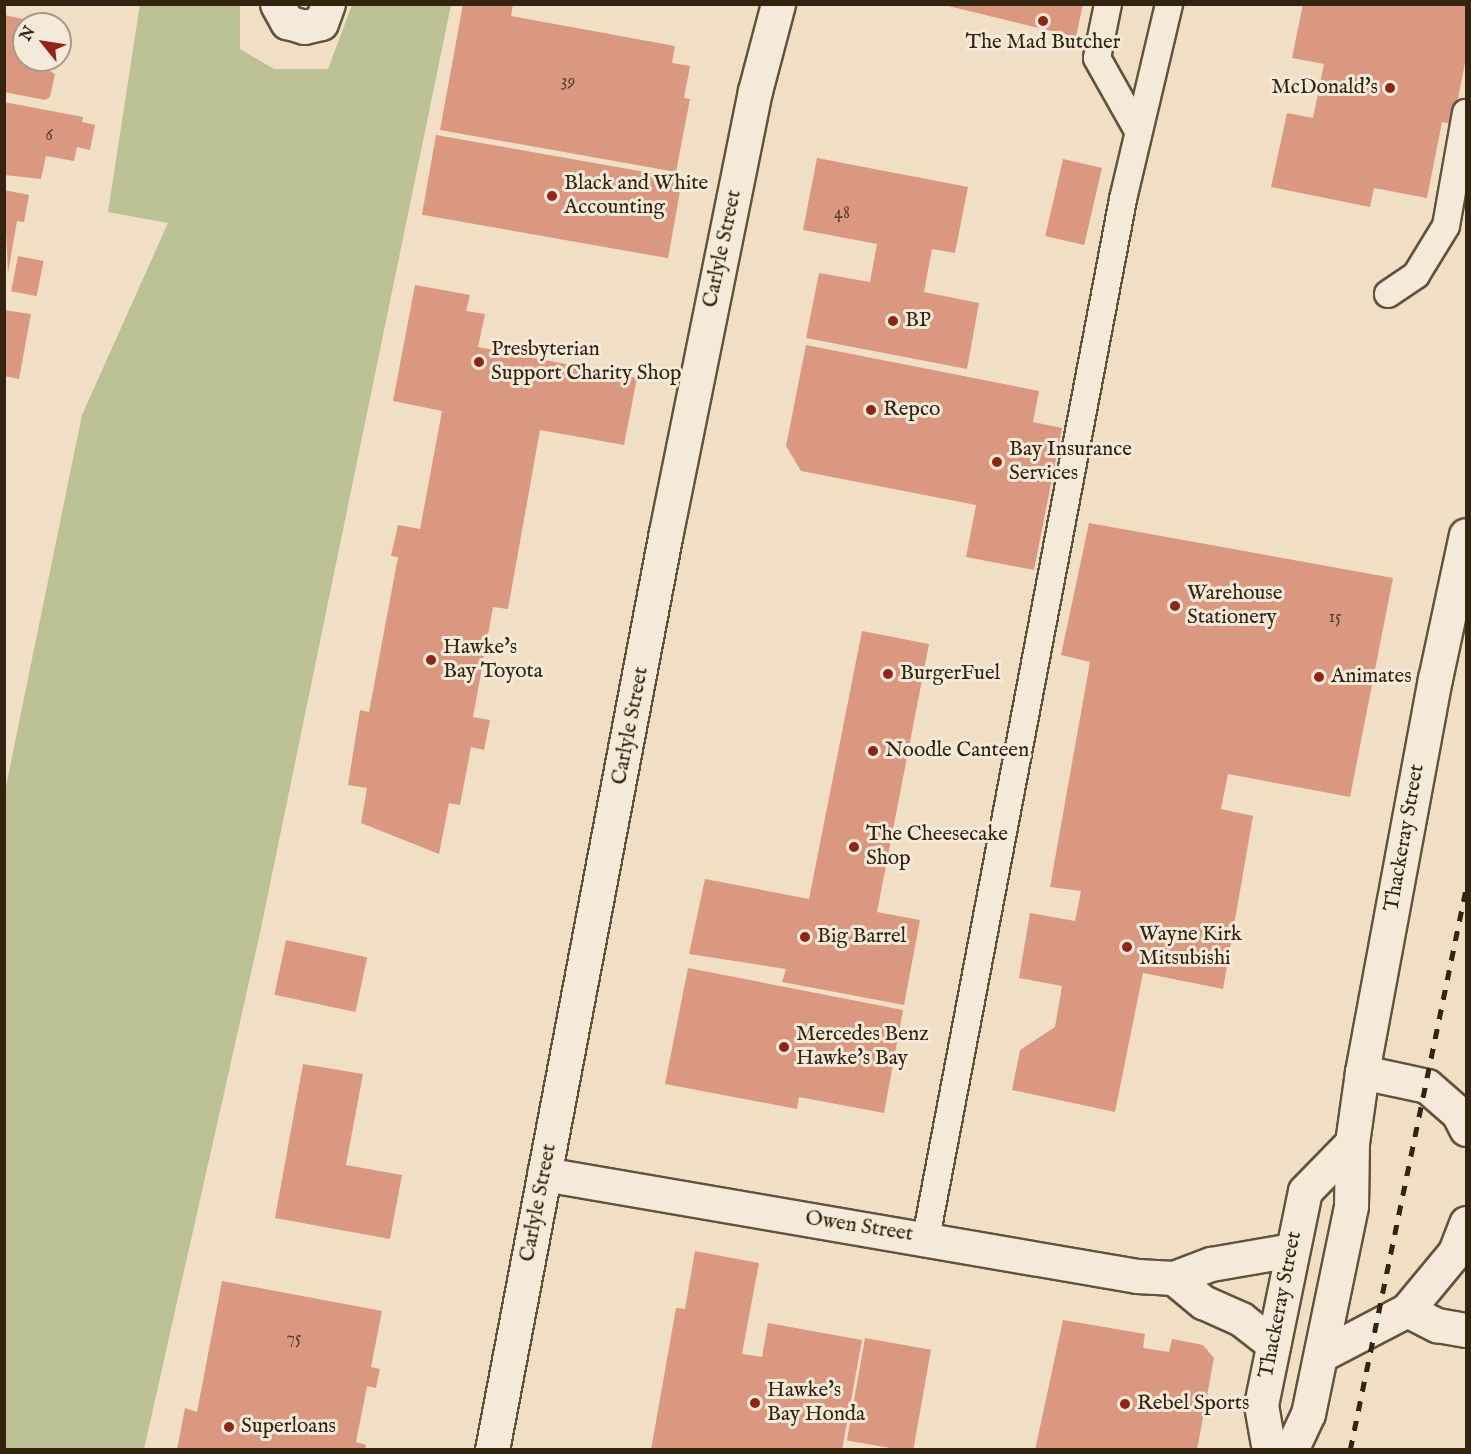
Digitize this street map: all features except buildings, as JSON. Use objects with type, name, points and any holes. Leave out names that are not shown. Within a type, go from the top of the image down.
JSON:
[{"type":"main road","points":[[277,4],[287,22],[304,27],[321,23],[328,4]]},
{"type":"main road","name":"Carlyle Street","points":[[492,1449],[703,345],[755,91],[778,4]]},
{"type":"main road","name":"Thackeray Street","points":[[1291,1449],[1308,1414],[1351,1206],[1352,1143],[1362,1072],[1435,679],[1467,536]]},
{"type":"main road","points":[[1362,1072],[1427,1086],[1458,1113],[1467,1129]]},
{"type":"main road","name":"Thackeray Street","points":[[1269,1449],[1261,1405],[1305,1191],[1352,1143]]},
{"type":"main road","name":"Owen Street","points":[[544,1174],[1137,1276],[1174,1278],[1211,1264],[1292,1250]]},
{"type":"main road","points":[[1321,1355],[1407,1310],[1463,1245]]},
{"type":"main road","points":[[1174,1278],[1203,1302],[1241,1319],[1274,1344]]},
{"type":"main road","points":[[1407,1310],[1437,1325],[1467,1330]]},
{"type":"lane","points":[[1108,4],[1097,58],[1137,129]]},
{"type":"lane","points":[[926,1238],[1137,129],[1169,4]]},
{"type":"lane","points":[[1388,294],[1416,275],[1446,226],[1467,113]]},
{"type":"green space","points":[[140,4],[240,5],[240,49],[274,69],[328,69],[352,5],[451,5],[260,933],[144,1449],[5,1449],[5,791],[82,415],[168,223],[108,212]]},
{"type":"railway","points":[[1350,1450],[1466,888]]},
{"type":"place","name":"The Mad Butcher","points":[[1043,21]]},
{"type":"place","name":"McDonald's","points":[[1390,88]]},
{"type":"place","name":"Black and White Accounting","points":[[552,196]]},
{"type":"place","name":"BP","points":[[893,321]]},
{"type":"place","name":"Presbyterian Support Charity Shop","points":[[479,362]]},
{"type":"place","name":"Repco","points":[[871,410]]},
{"type":"place","name":"Bay Insurance Services","points":[[997,462]]},
{"type":"place","name":"Warehouse Stationery","points":[[1175,606]]},
{"type":"place","name":"Hawke's Bay Toyota","points":[[431,660]]},
{"type":"place","name":"BurgerFuel","points":[[888,674]]},
{"type":"place","name":"Animates","points":[[1319,677]]},
{"type":"place","name":"Noodle Canteen","points":[[873,751]]},
{"type":"place","name":"The Cheesecake Shop","points":[[854,847]]},
{"type":"place","name":"Big Barrel","points":[[805,937]]},
{"type":"place","name":"Wayne Kirk Mitsubishi","points":[[1127,947]]},
{"type":"place","name":"Mercedes Benz Hawke's Bay","points":[[784,1047]]},
{"type":"place","name":"Hawke's Bay Honda","points":[[755,1403]]},
{"type":"place","name":"Rebel Sports","points":[[1125,1404]]},
{"type":"place","name":"Superloans","points":[[229,1427]]}]
